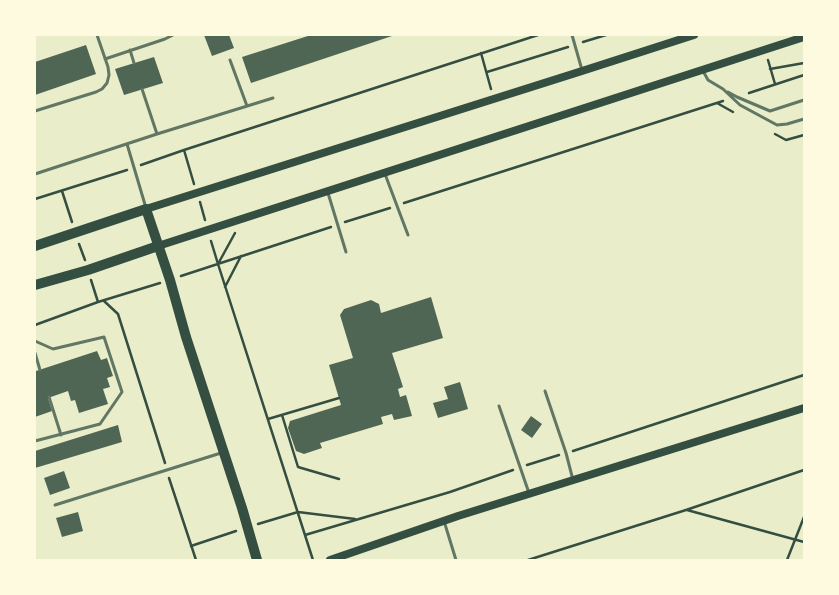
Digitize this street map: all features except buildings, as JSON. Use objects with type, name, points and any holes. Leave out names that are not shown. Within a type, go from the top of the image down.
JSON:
[{"type":"main road","points":[[35,246],[146,209],[694,35]]},
{"type":"main road","points":[[35,285],[88,270],[385,172],[804,37]]},
{"type":"main road","points":[[146,209],[170,280],[186,337],[242,508],[257,560]]},
{"type":"main road","points":[[330,560],[529,493],[804,408]]},
{"type":"lane","points":[[35,111],[96,92],[108,83],[108,67],[97,35]]},
{"type":"lane","points":[[105,58],[165,39],[173,35]]},
{"type":"lane","points":[[572,35],[582,71]]},
{"type":"lane","points":[[130,50],[134,63]]},
{"type":"lane","points":[[230,60],[247,106]]},
{"type":"lane","points":[[702,70],[708,80],[736,97],[770,111],[804,100]]},
{"type":"lane","points":[[142,89],[157,134]]},
{"type":"lane","points":[[723,89],[740,105],[777,125],[804,119]]},
{"type":"lane","points":[[35,174],[273,98]]},
{"type":"lane","points":[[127,144],[146,209]]},
{"type":"lane","points":[[385,172],[408,235]]},
{"type":"lane","points":[[327,191],[346,252]]},
{"type":"lane","points":[[35,342],[53,349],[104,337],[122,392],[100,424],[35,442]]},
{"type":"lane","points":[[35,353],[40,370]]},
{"type":"lane","points":[[545,391],[566,453],[573,480]]},
{"type":"lane","points":[[49,397],[62,435]]},
{"type":"lane","points":[[499,406],[529,493]]},
{"type":"lane","points":[[55,506],[223,452]]},
{"type":"lane","points":[[444,521],[456,560]]},
{"type":"path","points":[[35,199],[538,35]]},
{"type":"path","points":[[486,72],[606,35]]},
{"type":"path","points":[[481,53],[495,99]]},
{"type":"path","points":[[770,69],[804,62]]},
{"type":"path","points":[[736,97],[804,75]]},
{"type":"path","points":[[441,191],[732,98]]},
{"type":"path","points":[[184,150],[225,287],[313,560]]},
{"type":"path","points":[[35,325],[98,302],[62,191]]},
{"type":"path","points":[[225,287],[241,256]]},
{"type":"path","points":[[104,300],[118,314],[196,560]]},
{"type":"path","points":[[305,535],[450,492],[804,375]]},
{"type":"path","points":[[268,419],[339,398]]},
{"type":"path","points":[[282,415],[298,467],[339,479]]},
{"type":"path","points":[[528,560],[686,510],[804,470]]},
{"type":"path","points":[[686,510],[804,542]]},
{"type":"path","points":[[298,512],[358,520]]},
{"type":"path","points":[[786,560],[804,517]]}]
